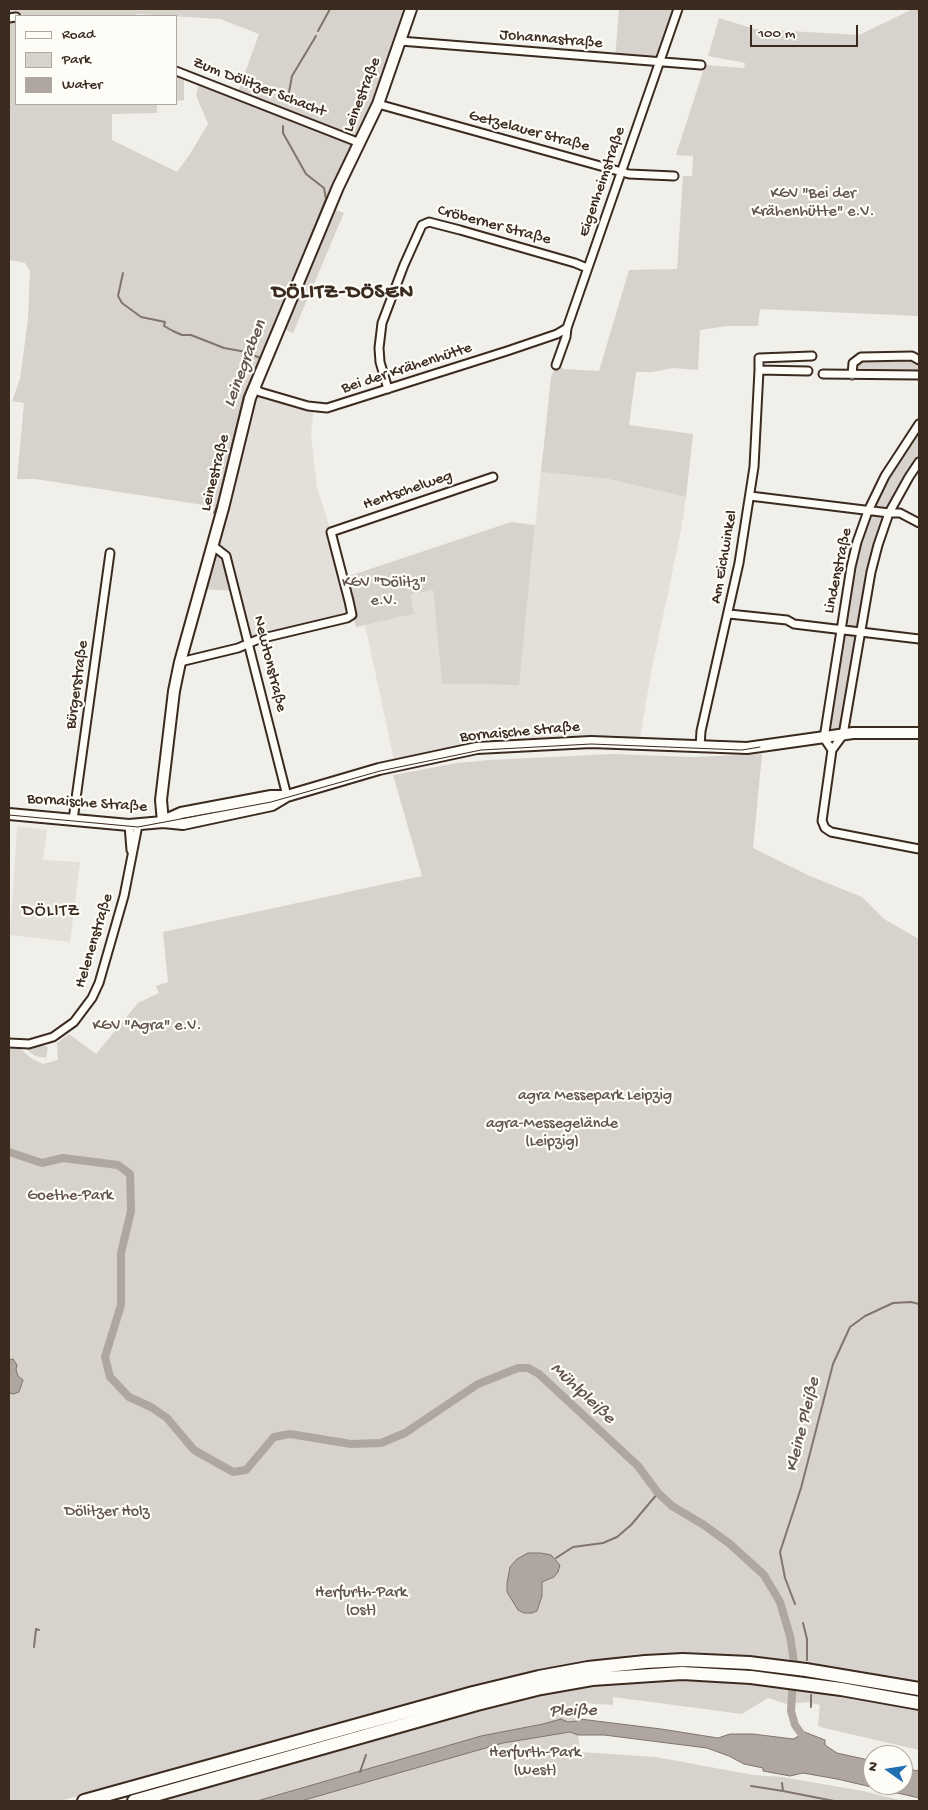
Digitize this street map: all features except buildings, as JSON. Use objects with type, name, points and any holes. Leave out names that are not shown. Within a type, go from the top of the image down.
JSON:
[{"type":"highway","points":[[611,1671],[683,1660],[748,1663],[806,1670],[919,1690]]},
{"type":"highway","points":[[134,1801],[237,1765],[514,1682],[565,1672],[611,1671],[691,1674],[778,1680],[919,1703]]},
{"type":"highway","points":[[84,1801],[237,1765]]},
{"type":"main road","name":"Leinestraße","points":[[162,822],[161,800],[174,691],[180,662],[254,388],[335,194],[378,104],[411,9]]},
{"type":"main road","name":"Bornaische Straße","points":[[9,814],[134,825],[162,822],[183,824],[272,805],[288,796],[380,769],[477,748],[591,742],[742,748],[853,733],[919,733]]},
{"type":"street","name":"Eigenheimstraße","points":[[556,364],[587,268],[678,9]]},
{"type":"street","name":"Johannastraße","points":[[400,41],[701,65]]},
{"type":"street","name":"Zum Dölitzer Schacht","points":[[178,72],[360,144]]},
{"type":"street","name":"Getzelauer Straße","points":[[378,104],[629,174],[674,176]]},
{"type":"street","name":"Cröberner Straße","points":[[388,389],[380,362],[379,348],[382,323],[422,224],[429,222],[460,230],[587,268]]},
{"type":"street","name":"Bei der Krähenhütte","points":[[254,388],[260,392],[320,408],[334,407],[557,334],[567,328]]},
{"type":"street","points":[[808,371],[759,370],[759,358],[812,356]]},
{"type":"street","points":[[852,375],[853,363],[861,357],[912,356],[919,360]]},
{"type":"street","name":"Am Eichwinkel","points":[[700,746],[703,722],[729,614],[750,496],[755,451],[759,370]]},
{"type":"street","points":[[823,374],[919,375]]},
{"type":"street","name":"Lindenstraße","points":[[824,738],[840,630],[857,542],[868,511],[885,476],[919,424]]},
{"type":"street","name":"Lindenstraße","points":[[844,735],[860,632],[871,572],[878,546],[890,514],[919,462]]},
{"type":"street","name":"Hentschelweg","points":[[249,644],[347,618],[352,615],[330,532],[493,477]]},
{"type":"street","points":[[750,496],[890,514],[900,513],[919,523]]},
{"type":"street","name":"Newtonstraße","points":[[212,545],[226,556],[288,796]]},
{"type":"street","name":"Bürgerstraße","points":[[73,820],[110,553]]},
{"type":"street","points":[[729,614],[787,620],[794,624],[919,639]]},
{"type":"street","points":[[180,662],[249,644]]},
{"type":"street","points":[[844,735],[832,750],[822,821],[825,828],[831,832],[919,849]]},
{"type":"street","points":[[824,738],[832,750]]},
{"type":"street","name":"Helenenstraße","points":[[12,1044],[30,1044],[53,1037],[74,1022],[92,998],[99,983],[133,858],[134,825]]},
{"type":"shaded area","points":[[254,388],[314,408],[311,433],[317,487],[331,532],[352,615],[249,644],[226,556],[212,545]]},
{"type":"shaded area","points":[[541,472],[608,479],[686,497],[639,743],[485,748],[395,765],[365,625],[414,614],[411,595],[433,590],[442,684],[518,685]]},
{"type":"shaded area","points":[[17,826],[47,830],[43,860],[80,862],[70,942],[10,935]]},
{"type":"green space","points":[[9,9],[411,9],[394,56],[330,208],[344,213],[293,333],[281,328],[254,388],[223,508],[35,479],[17,479],[24,403],[12,401],[20,379],[28,319],[30,271],[25,263],[9,260]]},
{"type":"green space","points":[[619,9],[678,9],[659,62],[615,59]]},
{"type":"green space","name":"KGV \"Bei der Krähenhütte\" e.V.","points":[[913,9],[919,9],[919,316],[760,309],[758,326],[726,326],[700,330],[698,370],[673,368],[652,372],[636,372],[629,425],[693,434],[686,497],[608,479],[541,472],[551,377],[556,365],[564,369],[599,371],[629,270],[677,269],[683,176],[692,176],[693,156],[676,155],[705,65],[744,68],[745,63],[708,56],[719,18],[755,29],[859,35]]},
{"type":"green space","points":[[178,72],[184,74],[184,100],[178,101]]},
{"type":"green space","points":[[861,357],[919,360],[919,375],[852,375],[853,363]]},
{"type":"green space","points":[[919,424],[919,462],[909,477],[878,545],[843,735],[824,738],[851,567],[868,511]]},
{"type":"green space","name":"KGV \"Dölitz\" e.V.","points":[[511,522],[535,525],[519,685],[442,684],[433,590],[411,595],[414,614],[356,627],[343,578]]},
{"type":"green space","points":[[212,545],[226,556],[236,591],[199,589]]},
{"type":"green space","points":[[613,754],[693,757],[762,754],[753,848],[810,876],[862,897],[884,919],[919,939],[919,1684],[772,1658],[703,1653],[638,1654],[610,1659],[612,1683],[693,1680],[755,1684],[846,1696],[919,1710],[919,1750],[913,1749],[913,1745],[897,1745],[820,1727],[818,1725],[820,1705],[807,1702],[787,1704],[768,1698],[742,1714],[613,1697],[613,1705],[583,1703],[578,1735],[580,1752],[656,1757],[753,1775],[782,1777],[863,1791],[863,1795],[879,1795],[904,1801],[269,1801],[269,1798],[257,1801],[163,1801],[241,1778],[234,1753],[60,1801],[9,1801],[9,1043],[15,1044],[31,1058],[43,1064],[58,1060],[57,1043],[69,1034],[96,1054],[138,1003],[159,993],[156,986],[168,982],[163,932],[422,876],[393,775],[457,763]]},
{"type":"green space","points":[[34,1046],[48,1047],[46,1058],[35,1056],[27,1050]]},
{"type":"water","points":[[13,1359],[17,1365],[18,1376],[23,1380],[19,1392],[13,1394],[9,1393],[9,1360]]},
{"type":"water","points":[[528,1553],[551,1555],[560,1565],[554,1577],[542,1582],[542,1596],[537,1611],[524,1613],[518,1610],[507,1592],[507,1583],[510,1567],[517,1559]]},
{"type":"water","points":[[561,1719],[568,1722],[580,1719],[718,1738],[730,1734],[753,1734],[793,1739],[799,1736],[798,1734],[802,1731],[825,1740],[825,1745],[837,1753],[863,1759],[863,1785],[803,1773],[790,1776],[763,1771],[763,1768],[744,1764],[707,1748],[604,1735],[578,1735],[570,1732],[503,1743],[301,1801],[257,1801],[481,1736]]},
{"type":"water","points":[[913,1770],[919,1771],[919,1798],[906,1795],[913,1795]]},
{"type":"waterway","name":"Leinegraben","points":[[318,31],[330,9]]},
{"type":"waterway","name":"Leinegraben","points":[[287,103],[292,76],[316,36]]},
{"type":"waterway","name":"Leinegraben","points":[[283,126],[283,133],[306,174],[324,188],[326,199],[300,264]]},
{"type":"waterway","points":[[123,273],[118,296],[122,303],[141,317],[165,322],[164,326],[182,335],[191,335],[224,348],[246,352],[260,358]]},
{"type":"waterway","name":"Leinegraben","points":[[214,513],[244,396],[276,322]]},
{"type":"waterway","name":"Mühlpleiße","points":[[9,1152],[42,1163],[63,1158],[118,1165],[130,1174],[131,1211],[121,1253],[121,1305],[105,1357],[110,1377],[129,1397],[151,1407],[167,1418],[194,1450],[233,1472],[246,1470],[274,1437],[290,1434],[351,1444],[381,1443],[405,1433],[478,1384],[518,1368],[528,1368],[539,1374],[638,1466],[658,1493],[672,1506],[704,1525],[730,1544],[764,1575],[780,1602],[790,1636],[794,1662],[791,1711],[795,1725],[805,1739]]},
{"type":"waterway","name":"Kleine Pleiße","points":[[795,1604],[785,1578],[780,1552],[801,1488],[833,1364],[850,1327],[865,1316],[893,1303],[911,1302],[919,1304]]},
{"type":"waterway","points":[[556,1558],[573,1547],[603,1543],[617,1537],[631,1525],[658,1493]]},
{"type":"waterway","name":"Kleine Pleiße","points":[[803,1623],[807,1639],[807,1660]]},
{"type":"waterway","points":[[34,1647],[36,1629],[39,1630]]},
{"type":"waterway","name":"Kleine Pleiße","points":[[811,1695],[811,1707]]},
{"type":"waterway","points":[[360,1772],[366,1755]]},
{"type":"waterway","points":[[782,1783],[783,1791],[834,1801]]},
{"type":"waterway","points":[[751,1786],[783,1791]]},
{"type":"tram line","points":[[9,815],[138,827],[271,802],[380,771],[481,750],[591,744],[742,750],[760,747]]},
{"type":"district","name":"DÖLITZ-DÖSEN","points":[[343,294]]},
{"type":"district","name":"DÖLITZ","points":[[51,912]]},
{"type":"park label","name":"KGV \"Agra\" e.V.","points":[[147,1027]]},
{"type":"park label","name":"agra Messepark Leipzig","points":[[595,1097]]},
{"type":"park label","name":"agra-Messegelände (Leipzig)","points":[[552,1134]]},
{"type":"park label","name":"Goethe-Park","points":[[70,1197]]},
{"type":"park label","name":"Dölitzer Holz","points":[[107,1513]]},
{"type":"park label","name":"Herfurth-Park (Ost)","points":[[361,1603]]},
{"type":"park label","name":"Herfurth-Park (West)","points":[[535,1763]]},
{"type":"water label","name":"Pleiße","points":[[573,1712]]}]
